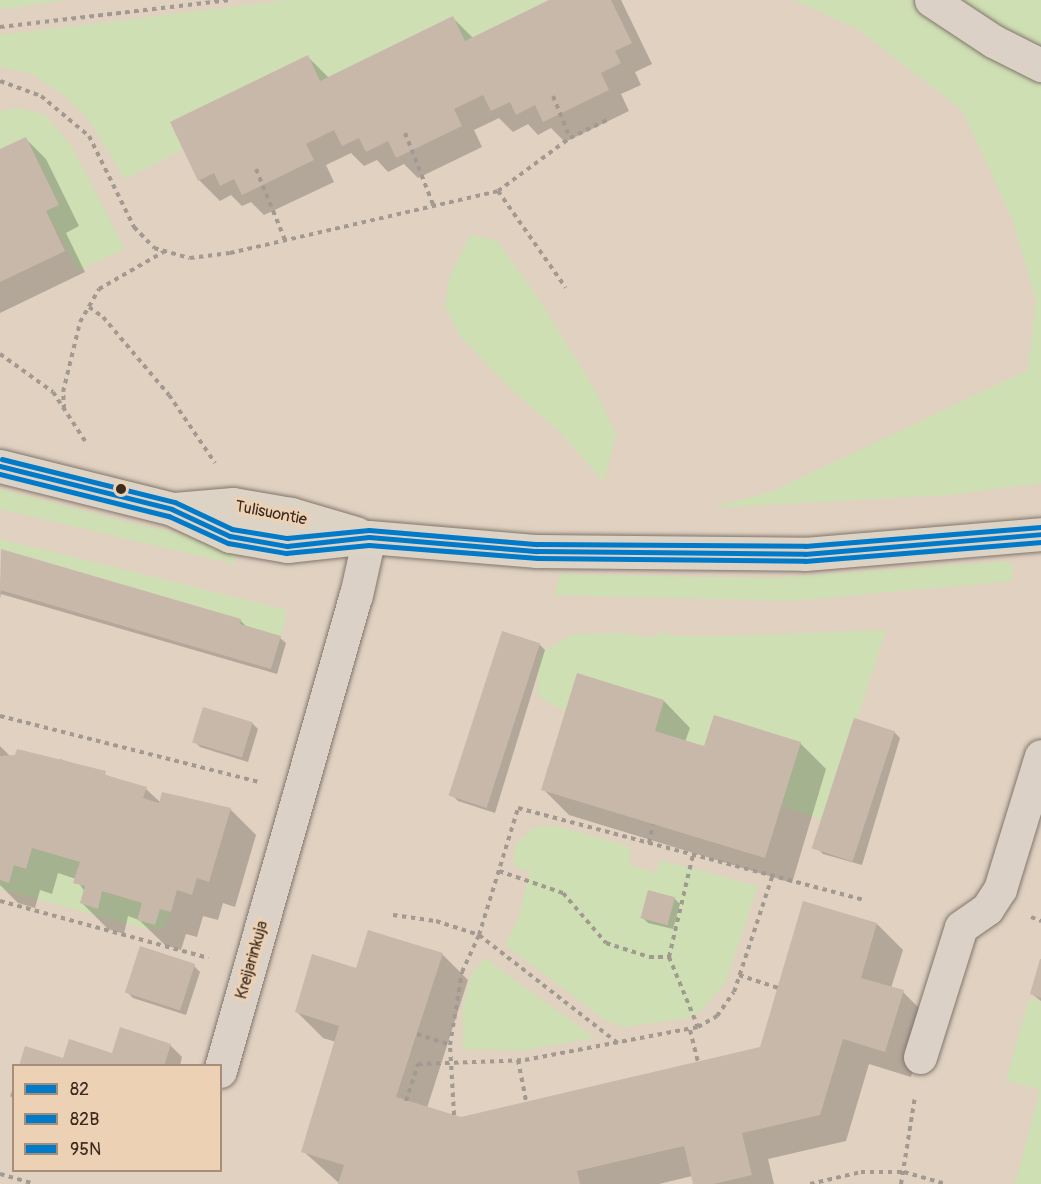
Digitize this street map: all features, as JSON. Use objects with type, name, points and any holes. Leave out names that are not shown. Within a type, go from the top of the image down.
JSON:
[{"type":"main road","name":"Tulisuontie","points":[[0,466],[172,509],[230,536],[287,546],[369,537],[537,550],[689,555],[805,554],[1041,534]]},
{"type":"street","points":[[931,0],[939,8],[993,41],[1041,65]]},
{"type":"street","name":"Kreijarinkuja","points":[[222,1064],[357,595],[369,537]]},
{"type":"street","points":[[920,1057],[961,927],[987,909],[1000,889],[1041,756]]},
{"type":"path","points":[[0,27],[230,0]]},
{"type":"path","points":[[0,80],[41,96],[89,136],[134,227],[154,248],[190,258],[285,240],[498,191],[570,138],[609,118]]},
{"type":"path","points":[[553,96],[570,138]]},
{"type":"path","points":[[405,133],[434,207]]},
{"type":"path","points":[[256,169],[285,240]]},
{"type":"path","points":[[498,191],[566,288]]},
{"type":"path","points":[[63,409],[63,392],[80,321],[99,289],[166,251]]},
{"type":"path","points":[[89,307],[103,317],[169,396],[215,462],[215,469]]},
{"type":"path","points":[[0,354],[53,392],[90,450]]},
{"type":"path","points":[[0,716],[300,792]]},
{"type":"path","points":[[454,1115],[450,1046],[462,972],[479,935],[518,808],[864,900]]},
{"type":"path","points":[[649,843],[653,824]]},
{"type":"path","points":[[693,855],[669,957],[698,1027]]},
{"type":"path","points":[[499,871],[563,893],[606,943],[650,957],[669,957]]},
{"type":"path","points":[[406,1101],[418,1064],[518,1060],[619,1044],[690,1030],[717,1016],[734,992],[772,877]]},
{"type":"path","points":[[0,901],[138,935],[248,974]]},
{"type":"path","points":[[393,915],[436,921],[479,935],[619,1044]]},
{"type":"path","points":[[739,975],[778,988]]},
{"type":"path","points":[[690,1030],[698,1061]]},
{"type":"path","points":[[417,1034],[450,1046]]},
{"type":"path","points":[[901,1184],[920,1057]]},
{"type":"path","points":[[518,1060],[526,1101]]},
{"type":"path","points":[[810,1184],[861,1172],[904,1172],[946,1184]]},
{"type":"path","points":[[0,1174],[34,1184]]},
{"type":"green space","points":[[0,0],[70,0],[0,9]]},
{"type":"green space","points":[[289,0],[549,0],[465,41],[452,16],[320,81],[308,55],[170,122],[183,149],[125,179],[88,119],[66,97],[32,74],[0,67],[0,35]]},
{"type":"green space","points":[[793,0],[1041,0],[1041,483],[948,495],[710,508],[773,491],[1028,370],[1036,301],[1013,221],[962,110],[856,28]]},
{"type":"green space","points":[[20,108],[45,115],[71,145],[125,249],[78,270],[46,211],[59,205],[26,137],[0,149],[0,111]]},
{"type":"green space","points":[[470,235],[496,240],[533,290],[594,388],[616,434],[604,482],[560,432],[514,392],[459,335],[445,306],[449,278]]},
{"type":"green space","points":[[0,489],[132,523],[239,547],[234,564],[0,509]]},
{"type":"green space","points":[[0,539],[287,610],[281,636],[240,624],[241,619],[2,549],[0,553]]},
{"type":"green space","points":[[1008,561],[1013,568],[1012,581],[790,601],[555,595],[560,574],[770,578]]},
{"type":"green space","points":[[886,630],[824,820],[781,806],[801,742],[714,715],[704,746],[655,731],[664,700],[577,673],[565,712],[537,695],[540,654],[572,634],[624,633],[650,638],[663,632],[674,636],[730,636]]},
{"type":"green space","points":[[554,825],[627,846],[631,851],[629,865],[656,873],[660,860],[758,886],[725,983],[703,1009],[688,1018],[624,1027],[605,1020],[505,945],[518,920],[530,871],[517,868],[513,861],[516,844],[533,828]]},
{"type":"green space","points":[[32,848],[80,862],[73,882],[85,886],[80,903],[97,908],[102,891],[142,903],[155,925],[160,909],[171,912],[163,929],[142,928],[0,889],[0,880],[9,882],[14,865],[26,869]]},
{"type":"green space","points":[[485,958],[595,1038],[525,1050],[463,1049],[463,1009],[471,975]]},
{"type":"green space","points":[[1029,999],[1041,1002],[1041,1184],[1015,1184],[1040,1090],[1006,1080]]},
{"type":"building","points":[[549,0],[611,0],[632,43],[615,51],[621,63],[601,73],[609,90],[543,122],[535,105],[516,115],[510,102],[491,111],[483,95],[454,109],[462,126],[396,158],[388,141],[366,152],[359,138],[342,146],[334,130],[306,144],[314,160],[242,195],[234,179],[220,186],[214,173],[198,181],[170,122],[308,55],[320,81],[453,16],[465,41]]},
{"type":"building","points":[[26,137],[59,205],[46,211],[65,251],[0,282],[0,149]]},
{"type":"building","points":[[1,549],[241,619],[240,624],[281,636],[271,669],[0,590]]},
{"type":"building","points":[[502,631],[540,643],[487,808],[449,796]]},
{"type":"building","points":[[577,673],[664,700],[655,731],[704,746],[714,715],[801,742],[765,858],[541,790]]},
{"type":"building","points":[[203,707],[253,722],[242,758],[192,742]]},
{"type":"building","points":[[854,718],[895,731],[853,862],[812,848]]},
{"type":"building","points":[[17,749],[106,771],[105,775],[147,787],[143,798],[159,803],[162,792],[231,808],[209,882],[197,878],[192,895],[177,890],[171,912],[160,909],[155,925],[137,920],[142,903],[102,891],[98,909],[80,903],[85,886],[73,883],[80,862],[32,848],[26,869],[14,865],[9,883],[0,880],[0,756],[15,755]]},
{"type":"building","points":[[648,890],[675,897],[668,925],[640,918]]},
{"type":"building","points":[[803,901],[877,923],[861,978],[904,990],[885,1052],[843,1039],[820,1115],[742,1133],[752,1175],[714,1184],[693,1184],[684,1146],[577,1171],[580,1184],[338,1184],[344,1165],[301,1152],[339,1026],[295,1012],[312,954],[356,968],[368,930],[443,953],[396,1097],[461,1117],[760,1047]]},
{"type":"building","points":[[140,946],[195,964],[180,1011],[125,993]]},
{"type":"building","points":[[1041,959],[1041,998],[1030,994]]},
{"type":"building","points":[[120,1027],[171,1044],[165,1064],[20,1064],[25,1046],[63,1058],[69,1039],[112,1053]]},
{"type":"transit line","name":"95N","points":[[2,459],[175,502],[232,529],[287,538],[369,530],[537,544],[805,546],[1040,527]]},
{"type":"transit line","name":"82","points":[[0,466],[172,509],[230,536],[287,546],[369,537],[537,551],[805,554],[1041,534]]},
{"type":"transit line","name":"82B","points":[[0,474],[169,516],[228,543],[286,553],[369,545],[537,558],[805,561],[1041,542]]}]
